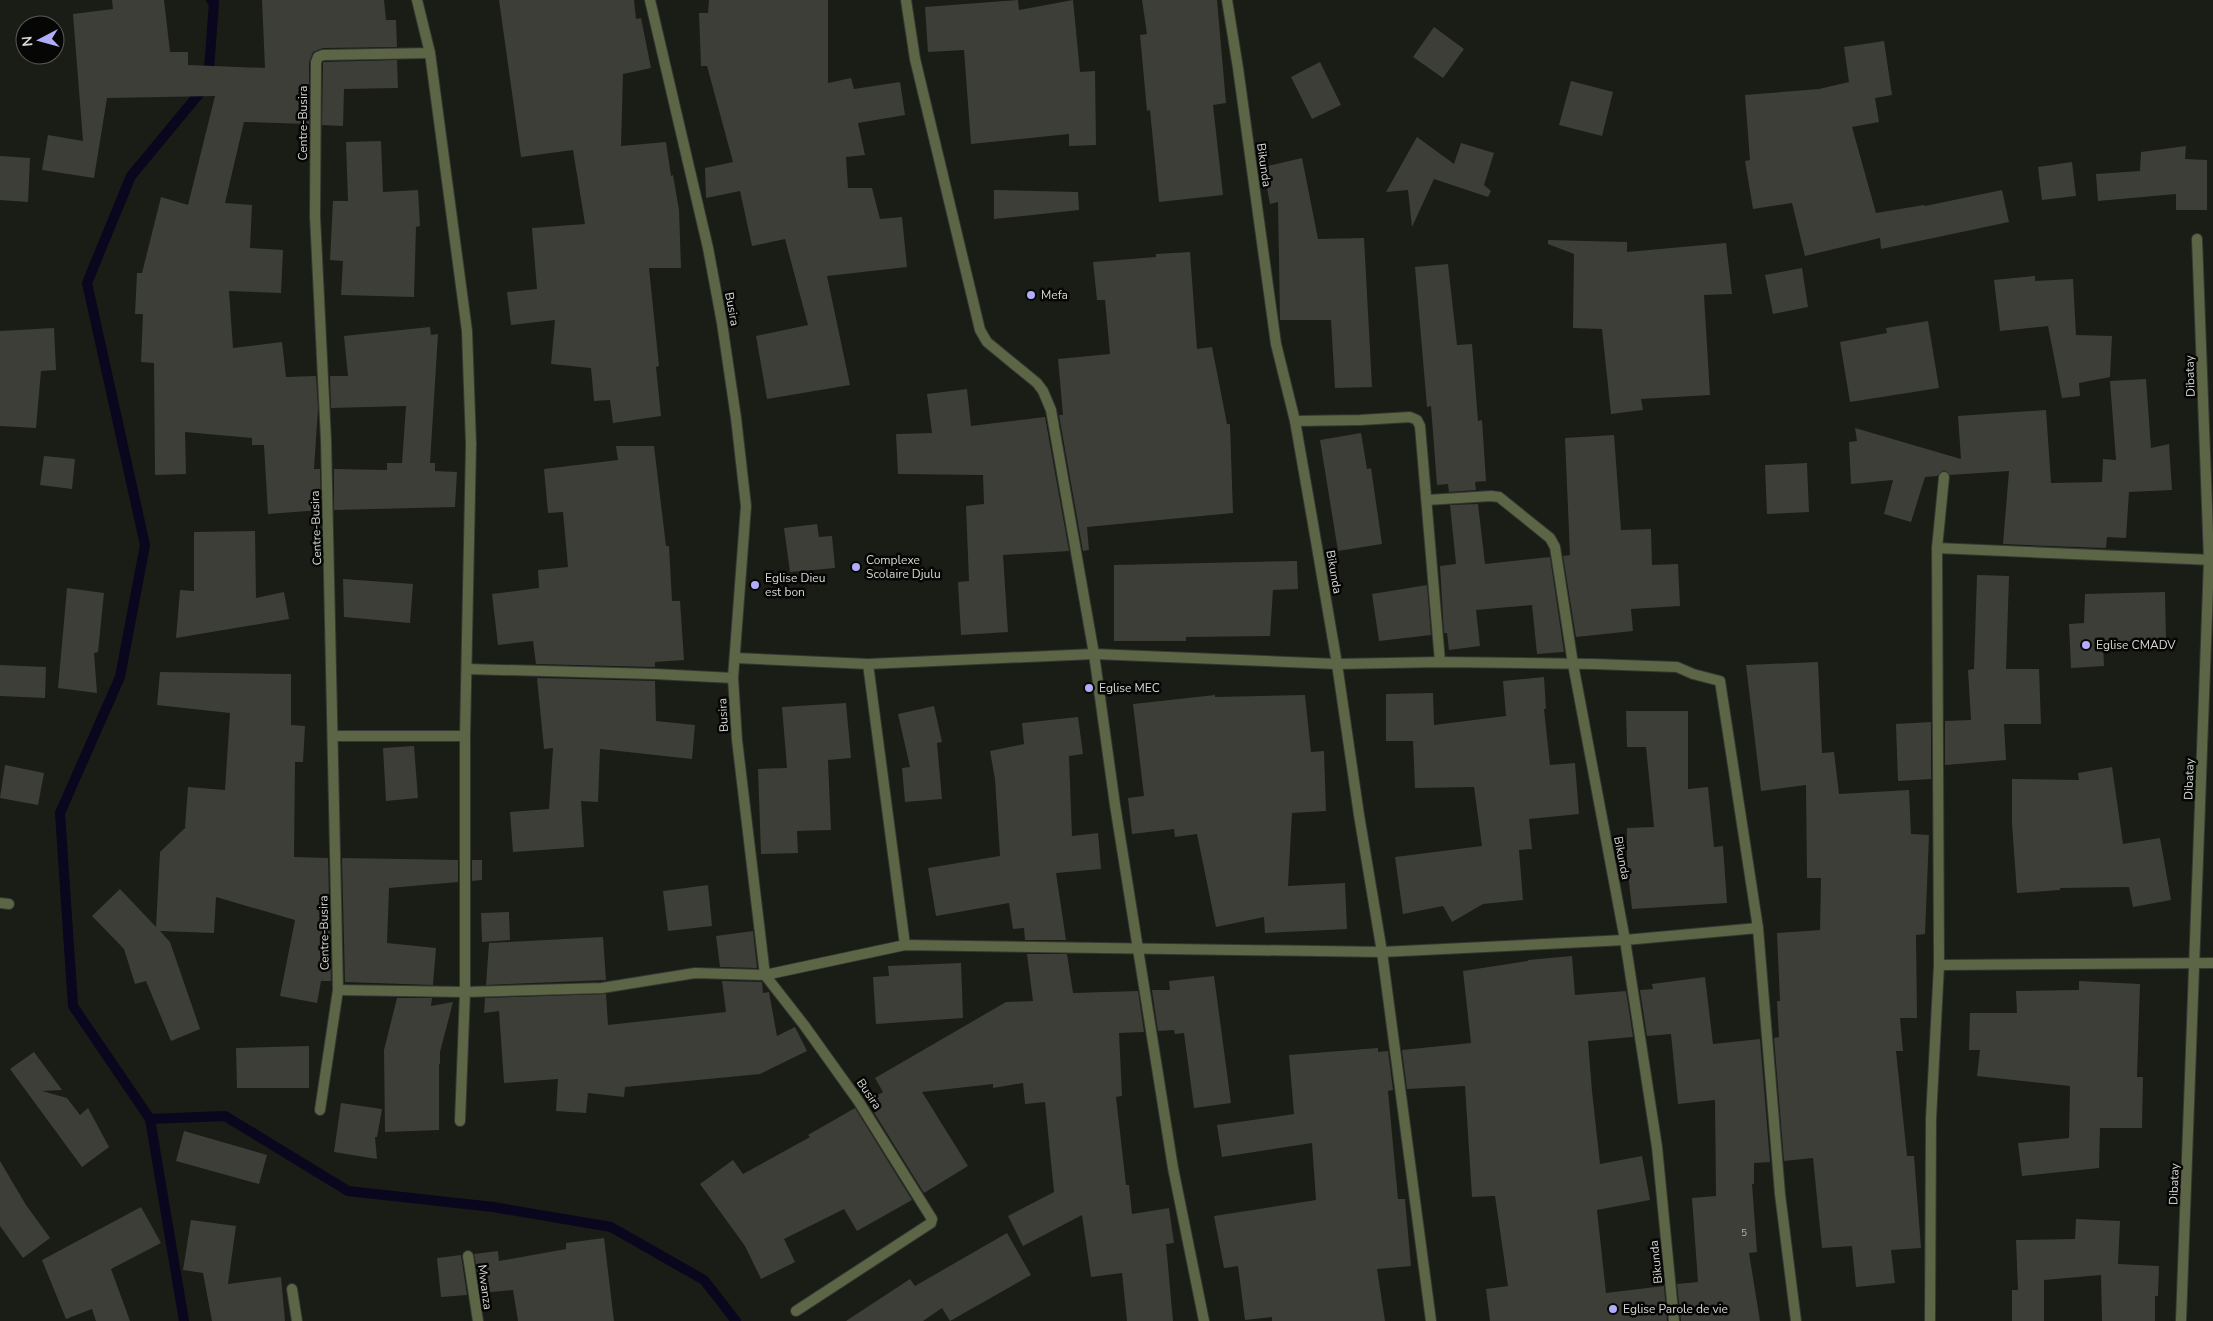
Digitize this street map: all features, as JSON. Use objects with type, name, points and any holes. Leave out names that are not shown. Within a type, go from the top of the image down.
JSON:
[{"type":"street","points":[[417,0],[430,53],[467,331],[471,444],[466,736],[465,992],[460,1121]]},
{"type":"street","name":"Busira","points":[[650,0],[708,248],[722,323],[736,418],[746,506],[734,678],[737,740],[765,975],[804,1025],[859,1102],[932,1219],[931,1223],[796,1311]]},
{"type":"street","points":[[906,0],[915,58],[980,330],[987,342],[1037,382],[1051,410],[1094,654],[1114,805],[1172,1168],[1204,1321]]},
{"type":"street","name":"Bikunda","points":[[1227,0],[1276,344],[1295,421],[1337,664],[1359,815],[1382,952],[1431,1321]]},
{"type":"street","name":"Centre-Busira","points":[[320,1110],[338,990],[326,440],[316,216],[316,62],[318,57],[323,55],[430,53]]},
{"type":"street","name":"Dibatay","points":[[2181,1321],[2211,560],[2197,239]]},
{"type":"street","points":[[1295,421],[1410,417],[1417,420],[1427,500],[1440,662]]},
{"type":"street","points":[[1930,1321],[1931,1119],[1939,965],[1937,548],[1944,477]]},
{"type":"street","name":"Bikunda","points":[[1427,500],[1499,497],[1550,538],[1555,547],[1573,664],[1625,940],[1657,1147],[1674,1321]]},
{"type":"street","points":[[1937,548],[2211,560]]},
{"type":"street","points":[[736,658],[868,664],[1094,654],[1337,664],[1440,662],[1573,664],[1677,667],[1693,674],[1720,681],[1758,928],[1780,1194],[1796,1321]]},
{"type":"street","points":[[868,664],[905,945]]},
{"type":"street","points":[[467,669],[734,678]]},
{"type":"street","points":[[333,736],[466,736]]},
{"type":"street","points":[[338,990],[465,992],[602,988],[695,973],[765,975],[905,945],[1382,952],[1625,940],[1758,928]]},
{"type":"street","points":[[1939,965],[2213,963]]},
{"type":"street","name":"Mwanza","points":[[468,1256],[478,1321]]},
{"type":"street","points":[[292,1289],[297,1321]]},
{"type":"building","points":[[112,0],[164,0],[170,52],[188,52],[188,65],[265,68],[262,0],[384,0],[386,20],[396,20],[397,47],[323,48],[313,52],[309,62],[309,124],[244,122],[225,203],[252,205],[250,248],[283,250],[281,293],[229,291],[233,348],[282,342],[286,377],[316,376],[318,408],[314,469],[320,469],[321,510],[268,514],[264,445],[252,445],[252,438],[185,432],[186,474],[155,475],[154,363],[141,362],[143,314],[135,314],[137,273],[142,273],[161,197],[188,205],[215,96],[107,98],[94,178],[42,170],[48,135],[83,141],[73,14],[113,9]]},
{"type":"building","points":[[499,0],[634,0],[636,19],[641,18],[651,68],[623,74],[621,146],[666,142],[679,210],[681,268],[649,268],[659,366],[656,367],[661,416],[613,423],[610,400],[594,401],[591,368],[551,364],[555,320],[511,325],[507,292],[537,289],[532,228],[585,224],[573,150],[521,157]]},
{"type":"building","points":[[709,0],[828,0],[828,83],[851,78],[854,89],[900,82],[905,115],[858,123],[865,155],[846,157],[848,188],[872,188],[880,219],[902,217],[907,267],[827,276],[850,385],[767,399],[756,336],[808,325],[785,239],[752,246],[740,191],[706,198],[705,168],[733,162],[707,66],[701,66],[699,13],[708,13]]},
{"type":"building","points":[[1018,0],[1019,10],[1073,0],[1080,72],[1095,71],[1096,145],[1069,146],[1069,134],[971,144],[964,50],[928,52],[925,7]]},
{"type":"building","points":[[1142,0],[1217,0],[1226,103],[1213,105],[1223,195],[1159,202],[1150,110],[1147,111],[1140,35],[1147,34]]},
{"type":"building","points":[[1434,27],[1464,49],[1443,78],[1413,57]]},
{"type":"building","points":[[1884,41],[1892,95],[1875,98],[1879,122],[1852,127],[1876,213],[1925,206],[2002,190],[2009,222],[1881,249],[1880,238],[1805,256],[1792,203],[1753,209],[1745,161],[1750,160],[1745,95],[1819,89],[1849,82],[1844,47]]},
{"type":"building","points":[[397,60],[398,88],[344,89],[343,126],[322,125],[323,62]]},
{"type":"building","points":[[1320,62],[1341,105],[1312,119],[1291,77]]},
{"type":"building","points":[[1571,81],[1613,92],[1602,136],[1559,125]]},
{"type":"building","points":[[1417,137],[1454,164],[1461,143],[1494,153],[1484,185],[1491,191],[1488,197],[1434,179],[1412,227],[1408,190],[1386,192]]},
{"type":"building","points":[[381,141],[383,192],[418,190],[420,226],[416,227],[414,297],[341,295],[343,261],[330,260],[333,201],[348,201],[346,142]]},
{"type":"building","points":[[2186,146],[2185,159],[2207,160],[2207,210],[2176,210],[2176,194],[2098,201],[2096,174],[2140,171],[2141,152]]},
{"type":"building","points":[[0,156],[30,158],[28,202],[0,200]]},
{"type":"building","points":[[1302,158],[1318,239],[1364,238],[1372,387],[1335,388],[1331,320],[1280,320],[1278,202],[1270,204],[1263,167]]},
{"type":"building","points":[[2072,162],[2076,196],[2042,200],[2038,167]]},
{"type":"building","points":[[994,190],[1078,192],[1079,210],[994,219]]},
{"type":"building","points":[[1548,240],[1627,242],[1627,252],[1726,243],[1732,294],[1704,295],[1710,395],[1641,399],[1643,410],[1611,414],[1602,329],[1573,328],[1574,254],[1548,244]]},
{"type":"building","points":[[1190,252],[1197,349],[1212,347],[1227,424],[1230,424],[1233,513],[1087,527],[1089,550],[1083,551],[1059,415],[1063,415],[1058,359],[1110,354],[1105,300],[1097,300],[1093,262]]},
{"type":"building","points":[[1448,264],[1457,345],[1472,344],[1478,421],[1482,420],[1486,481],[1475,482],[1476,490],[1449,492],[1448,484],[1437,485],[1431,406],[1427,407],[1415,267]]},
{"type":"building","points":[[1802,268],[1808,307],[1773,314],[1765,275]]},
{"type":"building","points":[[2035,276],[2035,281],[2073,279],[2076,335],[2112,336],[2110,377],[2079,383],[2080,396],[2062,398],[2048,326],[2000,331],[1994,280]]},
{"type":"building","points":[[1928,321],[1939,388],[1850,402],[1840,342],[1887,333],[1886,328]]},
{"type":"building","points":[[430,327],[431,335],[438,334],[430,463],[435,463],[435,471],[457,472],[455,507],[334,510],[334,469],[387,470],[387,463],[402,463],[406,406],[331,408],[330,376],[348,376],[344,336]]},
{"type":"building","points":[[54,328],[56,370],[41,371],[36,428],[0,426],[0,331]]},
{"type":"building","points":[[2146,379],[2151,448],[2169,444],[2172,490],[2129,492],[2126,538],[2107,537],[2106,548],[2003,544],[2009,471],[1950,475],[1944,470],[1937,476],[1925,477],[1911,522],[1884,514],[1893,480],[1851,484],[1849,442],[1857,441],[1855,428],[1961,459],[1958,416],[2046,410],[2051,483],[2102,482],[2103,459],[2116,460],[2110,381]]},
{"type":"building","points":[[967,389],[971,426],[1045,417],[1069,551],[1003,555],[1008,632],[961,635],[958,582],[969,581],[966,506],[984,504],[983,475],[898,474],[896,434],[932,433],[927,394]]},
{"type":"building","points":[[1361,433],[1367,469],[1371,468],[1382,544],[1338,551],[1320,440]]},
{"type":"building","points":[[1614,435],[1621,530],[1651,529],[1652,565],[1678,564],[1680,606],[1631,609],[1633,631],[1576,637],[1563,556],[1570,555],[1565,438]]},
{"type":"building","points":[[616,446],[654,446],[666,546],[669,546],[672,601],[680,601],[684,660],[655,662],[655,667],[536,664],[533,641],[498,645],[492,594],[539,588],[538,570],[568,567],[563,512],[548,513],[544,469],[618,460]]},
{"type":"building","points":[[44,456],[75,459],[72,489],[40,485]]},
{"type":"building","points":[[1807,463],[1809,512],[1767,514],[1765,465]]},
{"type":"building","points":[[1478,504],[1485,564],[1550,557],[1564,652],[1537,654],[1532,605],[1476,610],[1480,646],[1449,650],[1447,633],[1444,633],[1440,566],[1456,564],[1450,505]]},
{"type":"building","points":[[817,524],[819,537],[832,536],[835,568],[790,572],[784,528]]},
{"type":"building","points":[[255,531],[256,598],[284,592],[289,619],[176,638],[180,590],[194,591],[194,532]]},
{"type":"building","points":[[1297,561],[1298,589],[1273,590],[1270,636],[1186,637],[1186,641],[1114,641],[1114,565]]},
{"type":"building","points":[[1977,575],[2009,576],[2006,669],[2039,669],[2041,724],[2004,724],[2006,760],[1945,765],[1945,721],[1971,720],[1968,670],[1974,669]]},
{"type":"building","points":[[343,579],[413,584],[410,623],[344,617]]},
{"type":"building","points":[[1427,585],[1431,635],[1379,641],[1372,594]]},
{"type":"building","points":[[67,588],[104,593],[98,652],[94,653],[97,693],[58,688]]},
{"type":"building","points":[[2165,592],[2166,640],[2103,642],[2104,666],[2071,668],[2069,624],[2084,623],[2085,594]]},
{"type":"building","points":[[1818,662],[1822,753],[1834,752],[1839,794],[1909,790],[1911,834],[1929,835],[1925,934],[1916,935],[1917,1018],[1900,1018],[1903,1051],[1896,1051],[1907,1156],[1914,1156],[1921,1248],[1891,1250],[1895,1283],[1856,1287],[1852,1246],[1822,1248],[1813,1158],[1784,1161],[1774,1038],[1779,1037],[1777,1001],[1780,1001],[1777,933],[1820,930],[1821,878],[1807,878],[1806,785],[1761,791],[1746,665]]},
{"type":"building","points":[[0,665],[46,667],[45,698],[0,696]]},
{"type":"building","points":[[160,672],[291,674],[291,725],[305,726],[303,762],[295,762],[294,857],[328,858],[331,981],[321,981],[317,1003],[280,996],[295,920],[216,897],[214,933],[160,931],[170,942],[200,1029],[171,1041],[146,981],[135,984],[124,949],[92,916],[120,889],[156,927],[160,852],[186,827],[188,787],[225,790],[230,713],[157,705]]},
{"type":"building","points":[[1544,677],[1546,709],[1544,709],[1550,765],[1575,763],[1579,814],[1529,819],[1532,849],[1519,850],[1523,900],[1483,904],[1452,922],[1443,906],[1403,914],[1395,857],[1482,846],[1474,787],[1415,788],[1413,741],[1386,741],[1386,694],[1433,693],[1434,725],[1506,716],[1503,681]]},
{"type":"building","points":[[537,678],[655,681],[656,721],[695,725],[692,759],[600,749],[598,802],[581,801],[584,847],[513,852],[510,812],[549,809],[553,748],[544,749]]},
{"type":"building","points":[[1215,695],[1215,697],[1305,695],[1311,752],[1324,751],[1326,811],[1292,813],[1288,886],[1345,883],[1347,929],[1265,933],[1264,917],[1216,927],[1197,834],[1175,837],[1174,829],[1132,834],[1128,798],[1144,796],[1133,704]]},
{"type":"building","points":[[846,703],[851,758],[828,760],[831,830],[797,831],[798,853],[761,854],[758,769],[787,768],[782,707]]},
{"type":"building","points":[[934,706],[942,742],[937,743],[942,799],[905,802],[902,768],[910,767],[898,714]]},
{"type":"building","points":[[1626,711],[1688,711],[1688,789],[1708,787],[1714,847],[1723,846],[1727,903],[1632,909],[1627,864],[1627,828],[1654,827],[1646,747],[1627,747]]},
{"type":"building","points":[[1078,717],[1083,754],[1069,756],[1072,836],[1098,833],[1101,869],[1056,873],[1066,940],[1025,940],[1024,928],[1013,929],[1009,903],[936,916],[928,868],[1000,856],[995,779],[990,751],[1024,744],[1022,723]]},
{"type":"building","points":[[1931,722],[1931,779],[1898,781],[1896,724]]},
{"type":"building","points":[[414,746],[418,798],[386,801],[383,748]]},
{"type":"building","points":[[5,765],[44,773],[38,805],[0,798]]},
{"type":"building","points":[[2112,767],[2123,844],[2160,838],[2171,900],[2133,907],[2129,887],[2060,888],[2060,890],[2017,893],[2012,823],[2012,779],[2079,780],[2078,773]]},
{"type":"building","points":[[342,858],[458,860],[458,882],[389,888],[387,943],[436,948],[433,985],[345,982]]},
{"type":"building","points":[[472,860],[482,860],[482,880],[472,881]]},
{"type":"building","points":[[708,885],[712,926],[668,931],[663,891]]},
{"type":"building","points":[[509,912],[510,940],[482,942],[481,913]]},
{"type":"building","points":[[753,931],[757,968],[720,967],[716,936]]},
{"type":"building","points":[[603,937],[606,980],[486,985],[489,943]]},
{"type":"building","points":[[1027,954],[1067,954],[1073,993],[1138,991],[1144,1032],[1119,1033],[1122,1096],[1116,1097],[1126,1185],[1129,1185],[1132,1214],[1169,1208],[1174,1243],[1166,1244],[1173,1321],[1127,1321],[1122,1273],[1091,1277],[1082,1215],[1023,1246],[1008,1216],[1054,1192],[1045,1102],[1025,1104],[1023,1083],[993,1088],[993,1084],[922,1092],[968,1166],[924,1193],[867,1101],[883,1092],[875,1078],[1006,1002],[1033,1001]]},
{"type":"building","points":[[1572,956],[1575,995],[1626,991],[1633,1037],[1588,1041],[1600,1164],[1642,1156],[1650,1200],[1597,1210],[1606,1293],[1664,1286],[1667,1321],[1490,1321],[1486,1289],[1508,1286],[1495,1196],[1472,1197],[1465,1086],[1407,1089],[1402,1050],[1471,1043],[1463,971],[1528,960]]},
{"type":"building","points":[[961,963],[963,1018],[876,1024],[873,977],[889,976],[888,966]]},
{"type":"building","points":[[1214,976],[1231,1103],[1194,1108],[1184,1033],[1175,1034],[1174,1030],[1158,1031],[1152,990],[1170,990],[1169,981]]},
{"type":"building","points":[[1705,977],[1713,1044],[1760,1039],[1770,1162],[1754,1163],[1754,1184],[1752,1184],[1757,1252],[1749,1253],[1760,1321],[1681,1321],[1677,1284],[1698,1282],[1692,1198],[1716,1196],[1715,1100],[1678,1104],[1671,1034],[1647,1036],[1640,990],[1653,989],[1652,984]]},
{"type":"building","points":[[722,981],[762,982],[763,993],[769,992],[777,1036],[795,1027],[807,1051],[760,1074],[625,1087],[624,1097],[588,1093],[586,1113],[556,1111],[558,1079],[504,1083],[499,1011],[484,1013],[485,998],[606,994],[608,1025],[726,1012]]},
{"type":"building","points":[[2079,981],[2140,984],[2137,1077],[2143,1077],[2142,1128],[2100,1128],[2099,1168],[2022,1176],[2018,1143],[2069,1138],[2070,1086],[1977,1076],[1980,1050],[1969,1050],[1970,1013],[2017,1013],[2016,991],[2079,990]]},
{"type":"building","points":[[397,998],[432,998],[431,1006],[453,1002],[440,1052],[439,1130],[385,1132],[384,1050]]},
{"type":"building","points":[[309,1046],[309,1088],[237,1088],[236,1048]]},
{"type":"building","points":[[1378,1048],[1378,1052],[1388,1051],[1393,1090],[1388,1091],[1398,1199],[1405,1199],[1411,1266],[1377,1269],[1385,1321],[1272,1321],[1272,1317],[1245,1320],[1238,1266],[1224,1268],[1214,1216],[1316,1200],[1312,1143],[1222,1157],[1217,1125],[1294,1114],[1289,1055]]},
{"type":"building","points":[[34,1052],[62,1090],[42,1091],[67,1098],[80,1115],[88,1108],[109,1147],[82,1167],[10,1069]]},
{"type":"building","points":[[341,1103],[382,1109],[377,1137],[375,1137],[377,1159],[334,1152]]},
{"type":"building","points":[[855,1108],[912,1200],[857,1231],[844,1209],[784,1239],[795,1262],[761,1279],[745,1246],[700,1184],[733,1160],[743,1174],[810,1137],[808,1135]]},
{"type":"building","points":[[184,1131],[267,1155],[259,1184],[176,1161]]},
{"type":"building","points":[[0,1161],[26,1205],[50,1238],[23,1258],[0,1226]]},
{"type":"building","points":[[141,1207],[161,1243],[111,1269],[130,1321],[96,1321],[92,1309],[66,1319],[42,1260]]},
{"type":"building","points":[[2076,1219],[2120,1221],[2118,1264],[2159,1266],[2158,1296],[2155,1296],[2155,1321],[2102,1321],[2101,1275],[2044,1280],[2044,1321],[2012,1321],[2012,1290],[2018,1290],[2016,1240],[2075,1239]]},
{"type":"building","points":[[191,1220],[236,1226],[228,1284],[281,1277],[285,1321],[212,1321],[203,1273],[183,1270]]},
{"type":"building","points":[[1007,1233],[1031,1275],[950,1321],[942,1308],[923,1321],[846,1321],[910,1279],[915,1286]]},
{"type":"building","points":[[604,1238],[614,1321],[518,1321],[513,1290],[481,1293],[474,1254],[498,1251],[499,1261],[566,1249],[566,1243]]},
{"type":"building","points":[[461,1255],[467,1295],[441,1297],[437,1258]]},
{"type":"waterway","points":[[211,0],[214,2],[208,83],[131,176],[87,283],[145,545],[120,677],[60,813],[73,1006],[150,1119],[225,1116],[348,1191],[493,1207],[611,1227],[704,1280],[736,1321]]},
{"type":"waterway","points":[[150,1119],[184,1321]]},
{"type":"place","name":"Mefa","points":[[1031,295]]},
{"type":"place","name":"Complexe Scolaire Djulu","points":[[856,567]]},
{"type":"place","name":"Eglise Dieu est bon","points":[[755,585]]},
{"type":"place","name":"Eglise CMADV","points":[[2086,645]]},
{"type":"place","name":"Eglise MEC","points":[[1089,688]]},
{"type":"place","name":"Eglise Parole de vie","points":[[1613,1309]]}]
